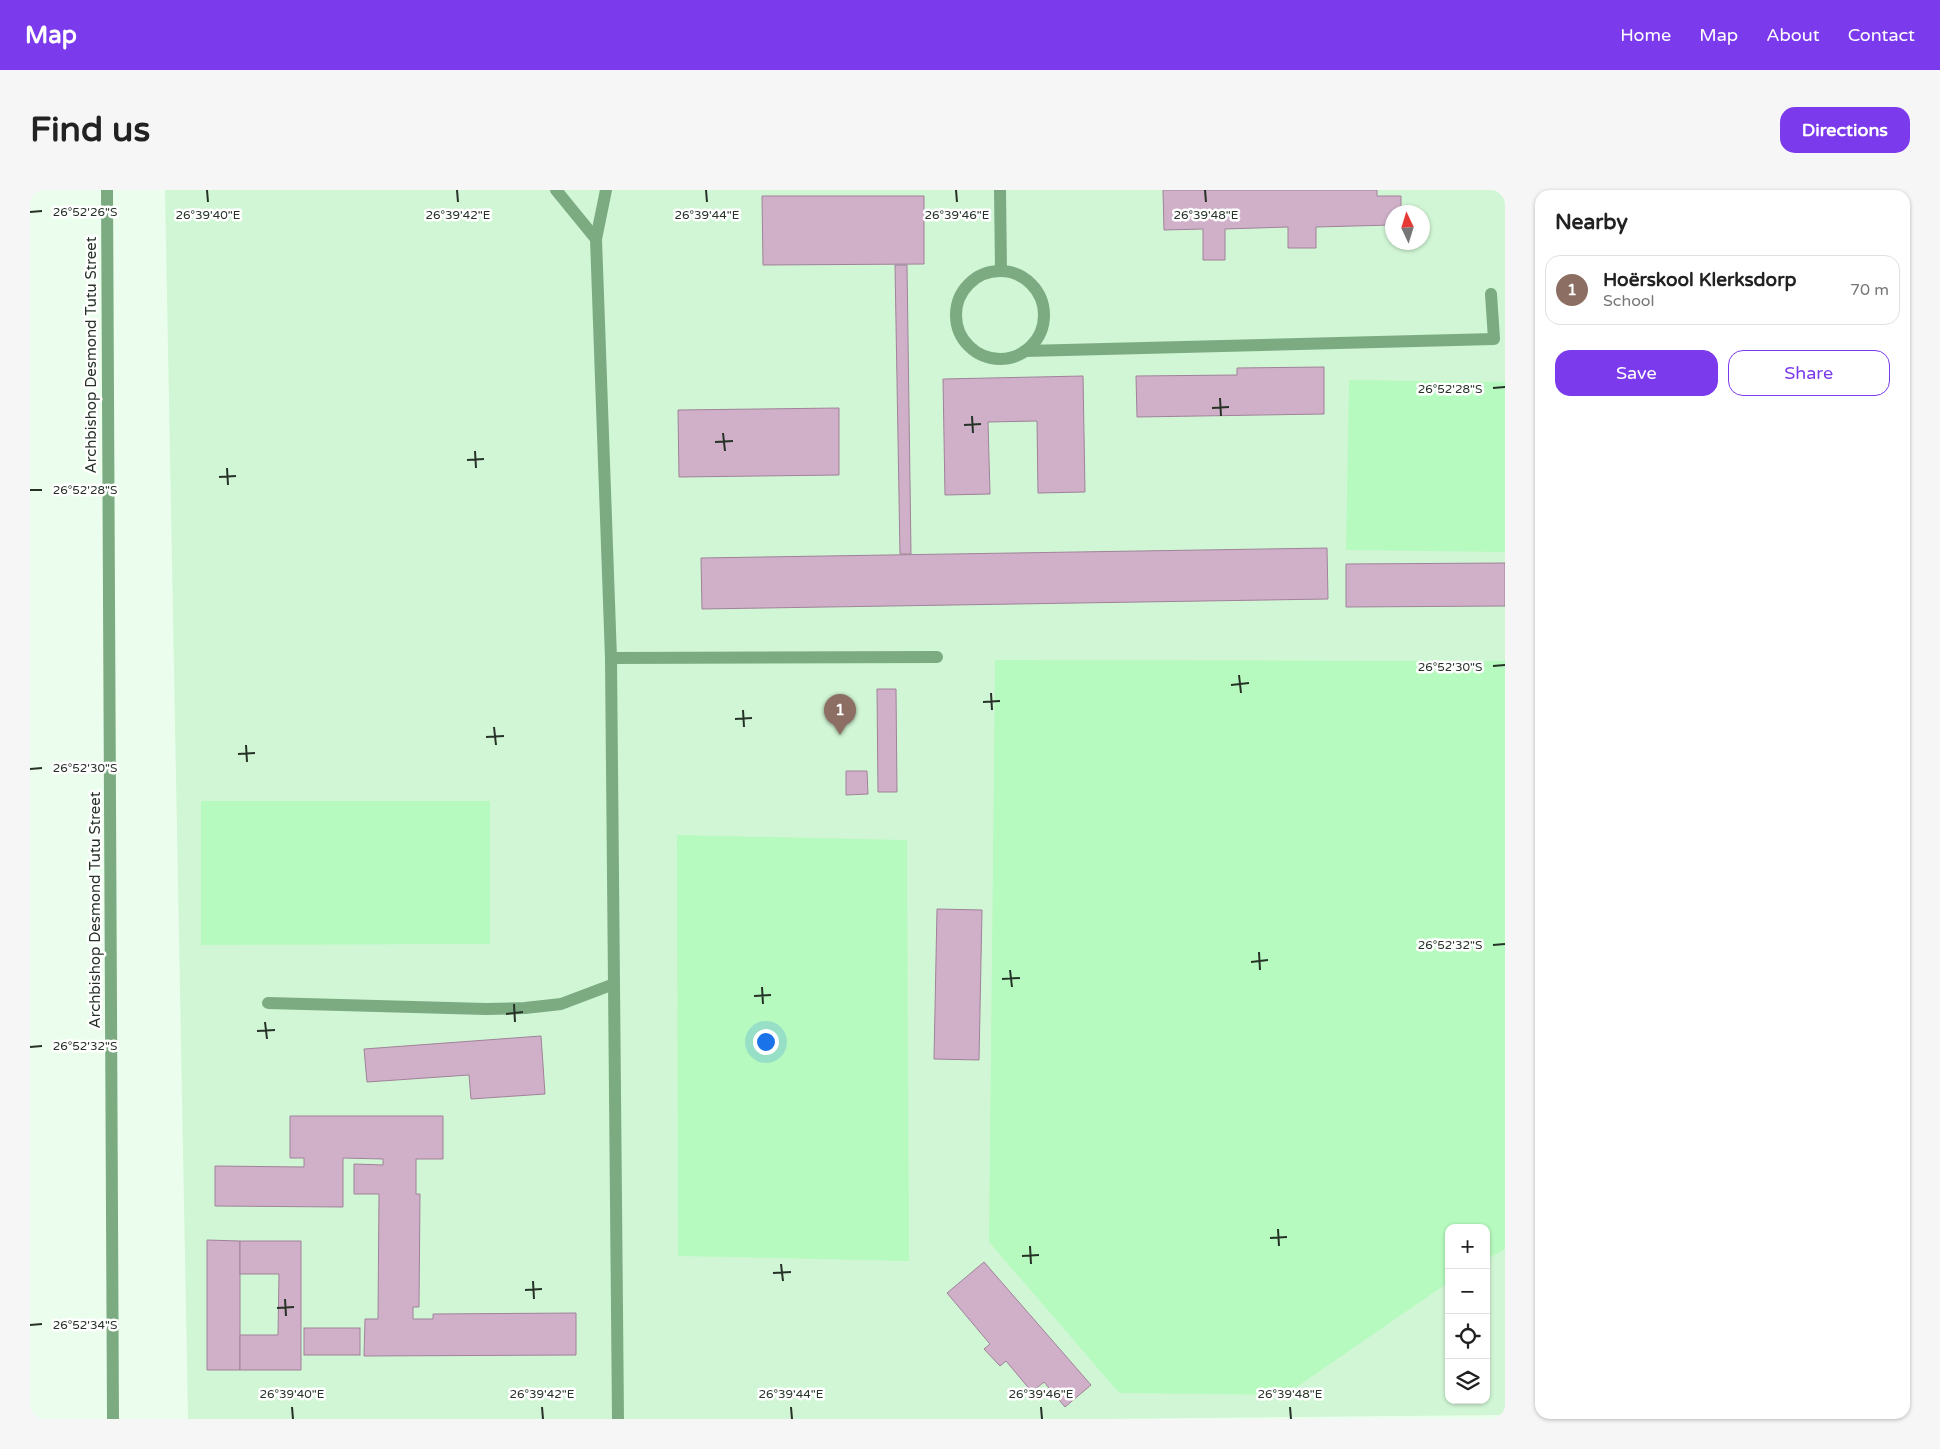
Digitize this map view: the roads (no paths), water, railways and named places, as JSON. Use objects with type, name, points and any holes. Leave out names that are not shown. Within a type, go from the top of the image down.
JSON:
[{"type":"street","name":"Archbishop Desmond Tutu Street","points":[[107,190],[113,1419]]},
{"type":"street","points":[[556,190],[596,239]]},
{"type":"street","points":[[606,190],[596,239],[612,658],[618,1419]]},
{"type":"street","points":[[1000,190],[1001,271]]},
{"type":"street","points":[[1025,351],[1036,340],[1043,326],[1044,311],[1041,296],[1032,283],[1019,274],[1001,271],[986,273],[971,280],[959,295],[955,314],[959,333],[971,348],[988,358],[1007,358],[1025,351],[1494,339],[1491,294]]},
{"type":"street","points":[[612,658],[936,657]]},
{"type":"street","points":[[268,1003],[486,1009],[525,1008],[561,1004],[614,984]]},
{"type":"place","name":"Hoërskool Klerksdorp","points":[[840,735]]}]
